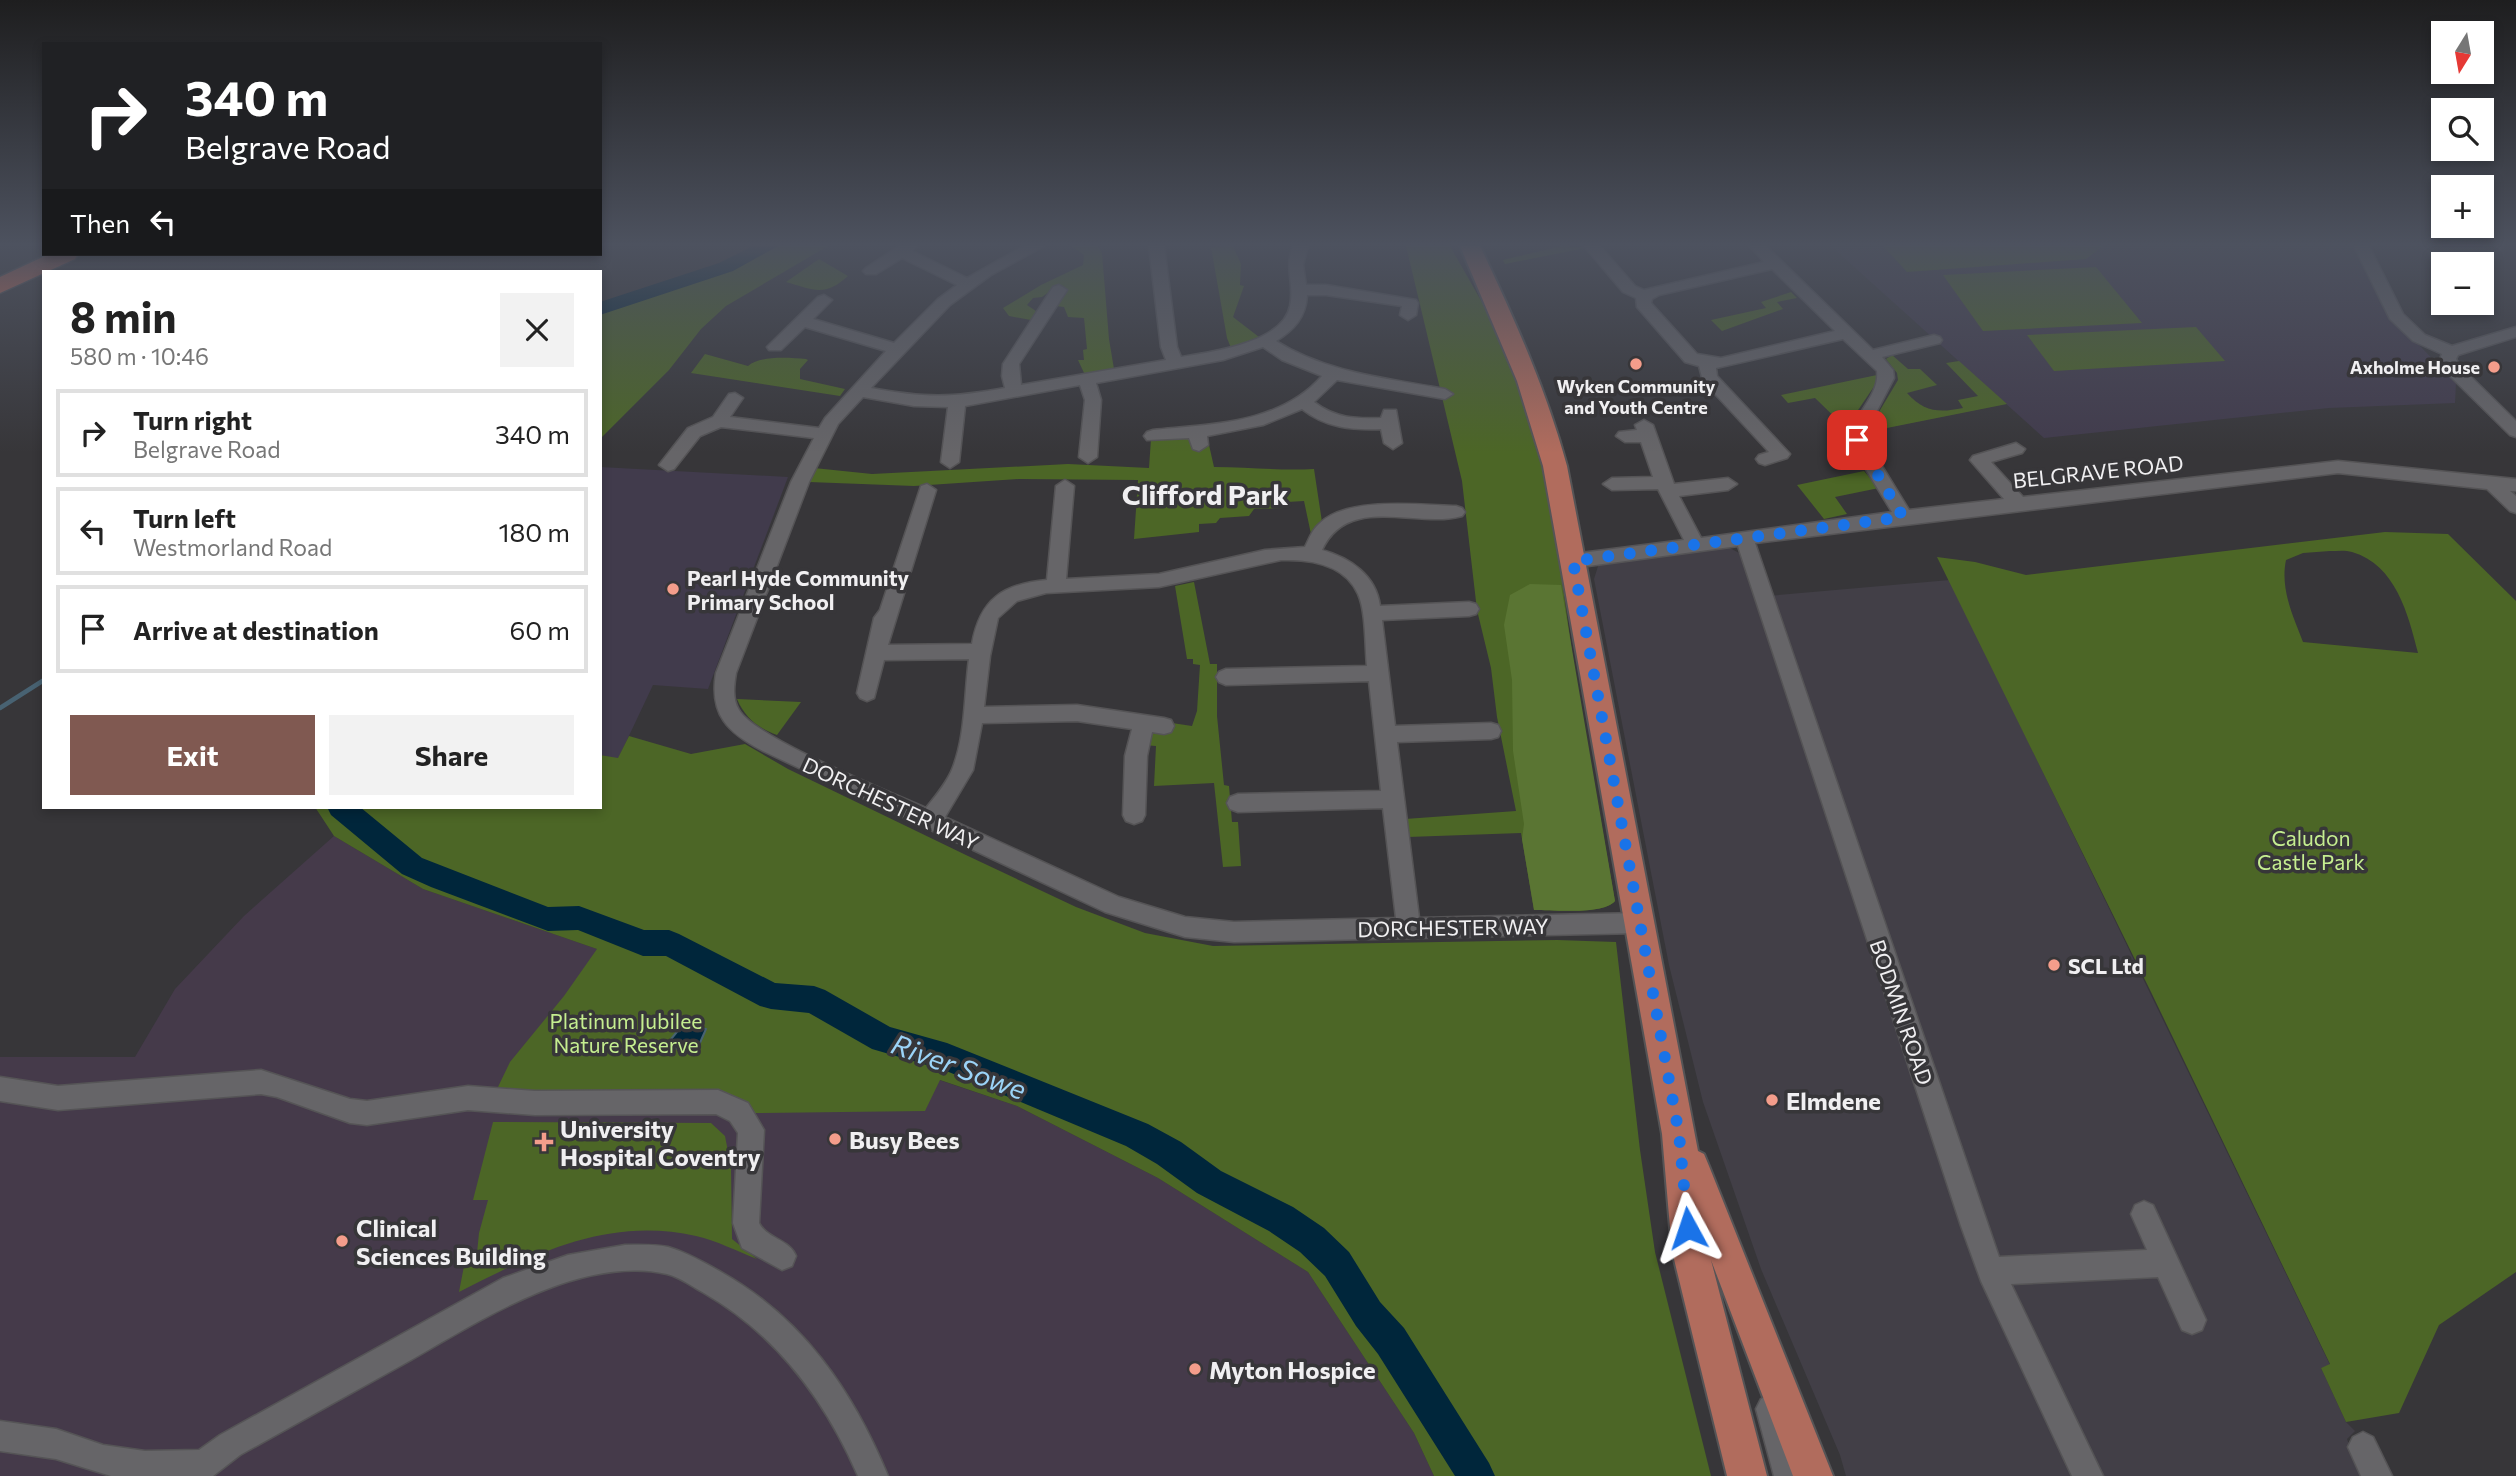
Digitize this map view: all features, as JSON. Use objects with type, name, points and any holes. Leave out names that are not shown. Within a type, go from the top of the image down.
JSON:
[{"type":"main road","points":[[1503,315],[1533,385],[1555,466],[1679,1134],[1690,1251],[1746,1476]]},
{"type":"main road","points":[[1679,1134],[1813,1476]]},
{"type":"street","points":[[775,347],[809,315]]},
{"type":"street","name":"DORCHESTER WAY","points":[[931,315],[858,391],[823,434],[800,482],[726,673],[723,695],[726,709],[741,727],[752,736],[929,821],[1113,905],[1185,927],[1234,932],[1408,926],[1640,923]]},
{"type":"street","points":[[1015,392],[1010,376],[1011,364],[1043,315]]},
{"type":"street","points":[[1164,315],[1168,347],[1175,363]]},
{"type":"street","points":[[858,391],[914,401],[957,402],[1087,380],[1223,355],[1264,341],[1281,330],[1294,315]]},
{"type":"street","points":[[1650,315],[1688,355],[1707,363],[1721,363],[1847,333]]},
{"type":"street","points":[[1828,315],[1885,370],[1887,381],[1858,426],[1857,440],[1903,517]]},
{"type":"street","points":[[2395,315],[2419,338],[2451,352],[2516,332]]},
{"type":"street","points":[[803,321],[897,349]]},
{"type":"street","points":[[1871,355],[1934,340]]},
{"type":"street","points":[[1264,341],[1288,356],[1333,374],[1414,394],[1445,394]]},
{"type":"street","points":[[2451,352],[2448,359],[2454,370],[2516,431]]},
{"type":"street","points":[[1707,363],[1709,377],[1781,454],[1765,459]]},
{"type":"street","points":[[1153,436],[1201,438],[1257,421],[1305,403],[1317,394],[1333,374]]},
{"type":"street","points":[[1087,380],[1093,400],[1088,457]]},
{"type":"street","points":[[719,421],[735,398]]},
{"type":"street","points":[[950,462],[957,402]]},
{"type":"street","points":[[1305,403],[1335,422],[1353,425],[1389,419],[1393,443]]},
{"type":"street","points":[[668,465],[697,429],[719,421],[823,434]]},
{"type":"street","points":[[1625,436],[1646,431],[1690,545]]},
{"type":"street","points":[[2015,449],[1979,460],[2018,503]]},
{"type":"street","name":"BELGRAVE ROAD","points":[[1572,552],[1690,545],[2018,503],[2338,467],[2384,469],[2516,485]]},
{"type":"street","points":[[1612,484],[1666,487],[1728,484]]},
{"type":"street","points":[[2493,484],[2516,507]]},
{"type":"street","points":[[1056,586],[1065,486]]},
{"type":"street","points":[[867,693],[884,618],[889,614],[928,490]]},
{"type":"street","points":[[1311,554],[1324,528],[1343,516],[1362,513],[1456,512]]},
{"type":"street","name":"BODMIN ROAD","points":[[1744,537],[1991,1271],[2068,1440],[2088,1476]]},
{"type":"street","points":[[929,821],[965,764],[975,715],[987,619],[1002,601],[1024,590],[1152,582],[1279,555],[1311,554],[1344,567],[1358,578],[1369,596],[1408,926]]},
{"type":"street","points":[[1372,613],[1470,610]]},
{"type":"street","points":[[878,653],[981,651]]},
{"type":"street","points":[[1226,678],[1378,673]]},
{"type":"street","points":[[975,715],[1077,713],[1154,724],[1136,756],[1134,815]]},
{"type":"street","points":[[1385,734],[1492,731]]},
{"type":"street","points":[[1237,802],[1391,799]]},
{"type":"street","points":[[0,1089],[58,1098],[261,1082],[284,1087],[350,1111],[368,1113],[468,1098],[542,1103],[718,1102],[739,1112],[751,1130],[746,1223],[752,1238],[782,1256]]},
{"type":"street","points":[[2144,1214],[2192,1320]]},
{"type":"street","points":[[0,1436],[56,1444],[122,1463],[204,1471],[230,1445],[513,1288],[556,1270],[594,1262],[626,1259],[667,1260],[726,1289],[782,1332],[819,1373],[835,1398],[873,1476]]},
{"type":"street","points":[[1991,1271],[2166,1263]]},
{"type":"street","points":[[1765,1355],[1768,1393],[1788,1476]]},
{"type":"street","points":[[2363,1447],[2377,1476]]},
{"type":"shaded area","points":[[1907,315],[2390,315],[2456,383],[2455,403],[2329,408],[2044,438]]},
{"type":"shaded area","name":"Pearl Hyde Community Primary School","points":[[602,467],[788,477],[708,689],[653,685],[618,759],[602,755]]},
{"type":"shaded area","points":[[1728,547],[1739,553],[1756,597],[1950,580],[2330,1365],[2321,1368],[2346,1422],[2355,1431],[2347,1439],[2361,1476],[1846,1476],[1840,1455],[1761,1269],[1703,1102],[1669,965],[1594,579],[1599,563]]},
{"type":"shaded area","name":"University Hospital Coventry","points":[[334,836],[423,889],[690,981],[939,1080],[1017,1106],[1158,1178],[1308,1272],[1414,1433],[1434,1476],[0,1476],[0,1057],[135,1057],[175,989],[244,916]]},
{"type":"green space","points":[[602,315],[716,315],[701,329],[669,370],[602,437]]},
{"type":"green space","points":[[1008,315],[1034,315],[1031,320]]},
{"type":"green space","points":[[1067,315],[1107,315],[1114,369],[1085,375],[1078,360],[1084,360],[1083,350],[1087,349],[1084,318]]},
{"type":"green space","points":[[1223,315],[1234,315],[1259,337],[1231,348]]},
{"type":"green space","points":[[1422,315],[1489,315],[1508,348],[1541,453],[1554,522],[1575,674],[1615,901],[1609,905],[1577,911],[1534,910],[1521,833],[1408,837],[1405,819],[1516,811],[1497,717],[1491,668],[1477,610],[1462,481]]},
{"type":"green space","points":[[1734,315],[1767,315],[1722,331],[1711,320]]},
{"type":"green space","points":[[1971,315],[2135,315],[2142,323],[1983,331]]},
{"type":"green space","points":[[2196,327],[2225,361],[2054,371],[2027,335]]},
{"type":"green space","points":[[705,354],[748,366],[768,359],[806,359],[808,360],[800,369],[800,379],[845,389],[840,396],[691,373]]},
{"type":"green space","points":[[1892,355],[1908,369],[1920,369],[1937,385],[1907,393],[1926,407],[1939,410],[1963,408],[1958,400],[1978,396],[1946,363],[1959,361],[2007,404],[1867,432],[1898,380],[1897,373],[1886,359]]},
{"type":"green space","points":[[1877,375],[1877,382],[1846,428],[1815,398],[1788,403],[1781,395]]},
{"type":"green space","points":[[1190,438],[1198,447],[1209,445],[1214,467],[1314,469],[1322,522],[1311,534],[1304,501],[1287,502],[1284,508],[1254,509],[1249,516],[1220,518],[1216,523],[1199,524],[1199,532],[1134,539],[1138,480],[1019,479],[914,486],[809,482],[814,468],[872,474],[1068,464],[1149,468],[1151,439]]},
{"type":"green space","points":[[1864,471],[1879,488],[1835,497],[1847,514],[1824,519],[1797,485]]},
{"type":"green space","name":"Caludon Castle Park","points":[[2385,532],[2448,534],[2516,601],[2516,1272],[2439,1325],[2399,1413],[2346,1422],[2321,1368],[2330,1364],[1937,557],[1975,562],[2026,575]],"holes":[[[2350,551],[2367,558],[2390,579],[2404,607],[2418,653],[2303,642],[2286,592],[2286,560],[2303,553]]]},
{"type":"green space","points":[[1194,582],[1210,664],[1217,664],[1217,716],[1224,785],[1229,786],[1232,822],[1238,822],[1241,866],[1223,867],[1214,783],[1154,786],[1156,746],[1143,745],[1150,731],[1172,723],[1192,726],[1197,711],[1200,665],[1193,664],[1193,659],[1187,659],[1175,586]]},
{"type":"green space","points":[[1530,584],[1561,585],[1615,901],[1600,908],[1577,911],[1534,910],[1522,839],[1524,824],[1513,751],[1512,680],[1504,625],[1510,595]]},
{"type":"green space","points":[[737,699],[801,702],[777,735],[753,722]]},
{"type":"green space","name":"Platinum Jubilee Nature Reserve","points":[[629,736],[691,754],[745,744],[788,769],[1076,907],[1145,933],[1213,946],[1557,940],[1616,942],[1640,1150],[1655,1252],[1711,1476],[1434,1476],[1414,1433],[1308,1272],[1158,1178],[1017,1106],[940,1080],[925,1111],[755,1113],[743,1101],[504,1099],[498,1087],[510,1062],[564,996],[597,949],[423,889],[334,836],[316,809],[602,809],[602,755],[618,758]]},
{"type":"green space","points":[[493,1122],[711,1123],[725,1136],[731,1167],[732,1239],[757,1259],[696,1236],[664,1231],[632,1231],[602,1235],[544,1252],[459,1292],[464,1266],[476,1263],[479,1233],[488,1200],[473,1200]]},
{"type":"water","points":[[685,1022],[706,1029],[699,1045],[678,1049],[667,1044]]},
{"type":"waterway","points":[[0,708],[42,681]]},
{"type":"waterway","name":"River Sowe","points":[[343,809],[412,866],[441,879],[548,919],[579,918],[643,943],[669,943],[771,996],[814,1000],[883,1039],[947,1057],[1137,1135],[1169,1153],[1209,1182],[1281,1219],[1312,1240],[1337,1264],[1368,1314],[1391,1341],[1476,1476]]},
{"type":"place","name":"Wyken Community and Youth Centre","points":[[1636,364]]},
{"type":"place","name":"Axholme House","points":[[2494,367]]},
{"type":"place","name":"Pearl Hyde Community Primary School","points":[[673,589]]},
{"type":"place","name":"SCL Ltd","points":[[2054,965]]},
{"type":"place","name":"Elmdene","points":[[1772,1100]]},
{"type":"place","name":"Busy Bees","points":[[835,1139]]},
{"type":"place","name":"University Hospital Coventry","points":[[544,1142]]},
{"type":"place","name":"Clinical Sciences Building","points":[[342,1241]]},
{"type":"place","name":"Myton Hospice","points":[[1195,1369]]},
{"type":"district","name":"Clifford Park","points":[[1205,494]]},
{"type":"route","points":[[1688,1228],[1679,1134],[1573,561],[1903,517],[1857,440]]}]
